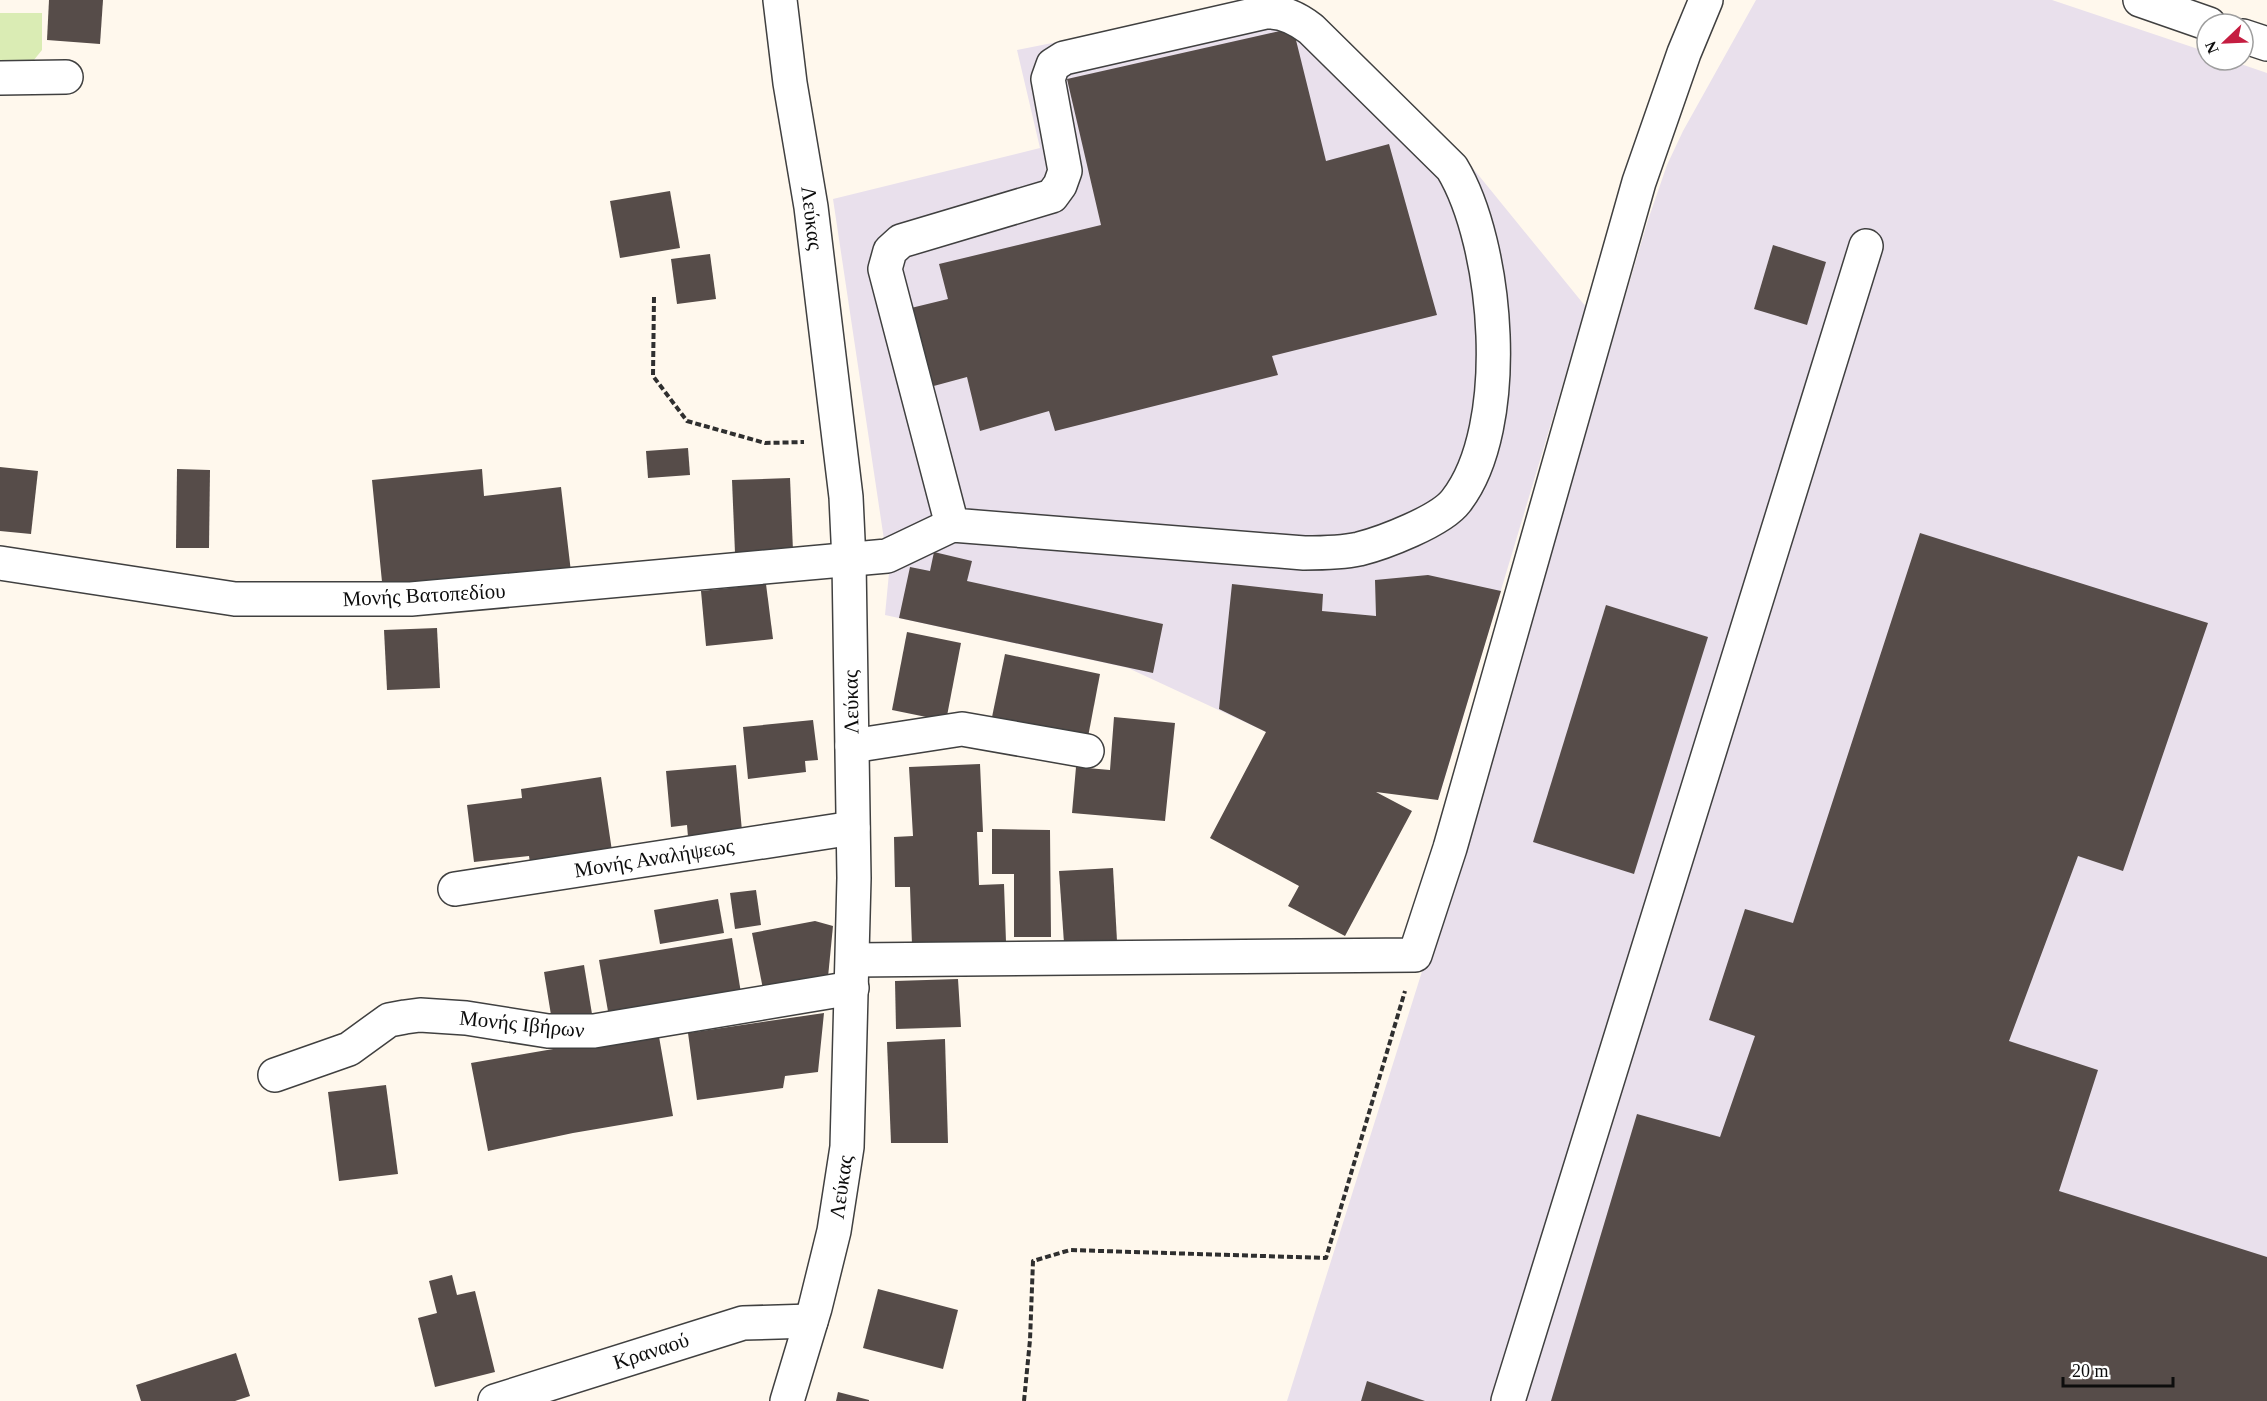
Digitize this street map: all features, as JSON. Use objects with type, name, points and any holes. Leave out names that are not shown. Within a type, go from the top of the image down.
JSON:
[{"type":"street","name":"Λεύκας","points":[[780,0],[790,83],[810,198],[846,497],[853,828],[853,974],[847,1147],[834,1231],[811,1321],[787,1401]]},
{"type":"street","points":[[1415,955],[1453,838],[1639,182],[1684,53],[1706,0]]},
{"type":"street","points":[[2140,0],[2195,19]]},
{"type":"street","points":[[1266,12],[1277,12],[1300,21],[1311,29],[1452,168],[1471,209],[1481,250],[1492,313],[1493,356],[1491,410],[1487,431],[1472,474],[1457,501],[1448,510],[1386,540],[1358,549],[1329,553],[952,525],[885,269],[890,251],[901,241],[1052,196],[1060,185],[1065,171],[1048,79],[1053,65],[1064,58],[1266,12]]},
{"type":"street","points":[[0,78],[66,77]]},
{"type":"street","points":[[1508,1401],[1866,246]]},
{"type":"street","name":"Μονής Βατοπεδίου","points":[[0,563],[236,599],[411,599],[887,556],[952,525]]},
{"type":"street","points":[[852,746],[962,729],[1087,751]]},
{"type":"street","name":"Μονής Αναλήψεως","points":[[455,889],[853,828]]},
{"type":"street","name":"Μονής Ιβήρων","points":[[275,1075],[349,1049],[389,1020],[420,1015],[466,1018],[548,1031],[594,1031],[853,974],[1415,955]]},
{"type":"street","name":"Κραναού","points":[[495,1401],[742,1323],[811,1321]]},
{"type":"path","points":[[654,297],[653,376],[687,421],[765,443],[840,441]]},
{"type":"path","points":[[1024,1401],[1030,1340],[1033,1261],[1070,1250],[1326,1258],[1415,955]]},
{"type":"shaded area","points":[[1268,0],[1352,54],[1467,161],[1586,307],[1438,800],[1266,732],[1128,668],[885,615],[889,573],[833,199],[1040,148],[1017,50]]},
{"type":"shaded area","points":[[1756,0],[2052,0],[2195,48],[2195,72],[2255,72],[2255,69],[2267,73],[2267,1401],[1287,1401],[1474,806],[1648,220],[1667,165],[1683,131]]},
{"type":"green space","points":[[0,13],[42,13],[42,50],[29,66],[0,65]]},
{"type":"building","points":[[49,0],[103,0],[100,44],[47,40]]},
{"type":"building","points":[[1293,28],[1326,161],[1389,144],[1437,315],[1272,356],[1278,375],[1055,431],[1049,411],[980,431],[967,377],[930,387],[911,308],[948,299],[939,264],[1101,225],[1067,79]]},
{"type":"building","points":[[670,191],[680,248],[620,258],[610,201]]},
{"type":"building","points":[[1773,245],[1826,262],[1807,325],[1754,309]]},
{"type":"building","points":[[710,254],[716,299],[677,304],[671,259]]},
{"type":"building","points":[[688,448],[690,475],[648,478],[646,451]]},
{"type":"building","points":[[0,467],[38,471],[31,534],[0,531]]},
{"type":"building","points":[[177,469],[210,470],[209,548],[176,548]]},
{"type":"building","points":[[482,469],[484,496],[561,487],[571,572],[383,592],[372,480]]},
{"type":"building","points":[[790,478],[793,551],[735,553],[732,480]]},
{"type":"building","points":[[1920,533],[2208,623],[2123,871],[2078,856],[2009,1041],[2098,1070],[2059,1191],[2267,1257],[2267,1401],[1551,1401],[1637,1114],[1720,1137],[1755,1036],[1709,1020],[1745,909],[1793,923]]},
{"type":"building","points":[[934,552],[972,561],[967,581],[1163,624],[1153,673],[899,618],[910,567],[930,571]]},
{"type":"building","points":[[1428,575],[1501,591],[1438,800],[1376,792],[1412,811],[1345,936],[1288,906],[1299,886],[1210,838],[1266,732],[1219,709],[1232,584],[1323,594],[1322,611],[1376,616],[1375,580]]},
{"type":"building","points":[[766,584],[773,639],[706,646],[701,591]]},
{"type":"building","points":[[1606,605],[1708,637],[1634,874],[1533,842]]},
{"type":"building","points":[[437,628],[440,688],[387,690],[384,630]]},
{"type":"building","points":[[907,632],[961,643],[946,721],[892,710]]},
{"type":"building","points":[[1005,654],[1100,674],[1088,737],[992,717]]},
{"type":"building","points":[[1114,717],[1175,723],[1165,821],[1072,813],[1076,767],[1110,770]]},
{"type":"building","points":[[813,720],[818,760],[805,761],[806,772],[748,779],[743,727]]},
{"type":"building","points":[[980,764],[983,832],[977,832],[979,885],[1004,884],[1006,942],[912,945],[910,887],[895,887],[894,837],[913,836],[909,767]]},
{"type":"building","points":[[736,765],[742,831],[688,837],[687,825],[671,827],[666,771]]},
{"type":"building","points":[[601,777],[612,851],[530,863],[529,856],[474,862],[467,805],[522,798],[521,789]]},
{"type":"building","points":[[992,829],[1050,830],[1051,937],[1014,937],[1014,874],[992,874]]},
{"type":"building","points":[[1113,868],[1117,941],[1064,943],[1059,871]]},
{"type":"building","points":[[756,890],[761,925],[735,929],[730,893]]},
{"type":"building","points":[[718,899],[724,933],[660,944],[654,910]]},
{"type":"building","points":[[815,921],[833,926],[828,977],[763,989],[752,933]]},
{"type":"building","points":[[732,938],[741,993],[609,1017],[599,960]]},
{"type":"building","points":[[584,965],[592,1014],[552,1021],[544,972]]},
{"type":"building","points":[[958,979],[961,1027],[896,1029],[895,981]]},
{"type":"building","points":[[824,1013],[818,1072],[785,1076],[783,1088],[697,1100],[688,1033]]},
{"type":"building","points":[[658,1031],[673,1116],[573,1133],[488,1151],[471,1063]]},
{"type":"building","points":[[945,1039],[948,1143],[891,1143],[887,1042]]},
{"type":"building","points":[[386,1085],[398,1174],[339,1181],[328,1092]]},
{"type":"building","points":[[452,1275],[457,1295],[475,1291],[495,1372],[435,1387],[418,1318],[437,1313],[429,1281]]},
{"type":"building","points":[[878,1289],[958,1310],[943,1369],[863,1348]]},
{"type":"building","points":[[236,1353],[250,1396],[235,1401],[141,1401],[136,1385]]},
{"type":"building","points":[[1367,1381],[1425,1401],[1361,1401]]},
{"type":"building","points":[[838,1392],[869,1400],[869,1401],[836,1401]]}]
